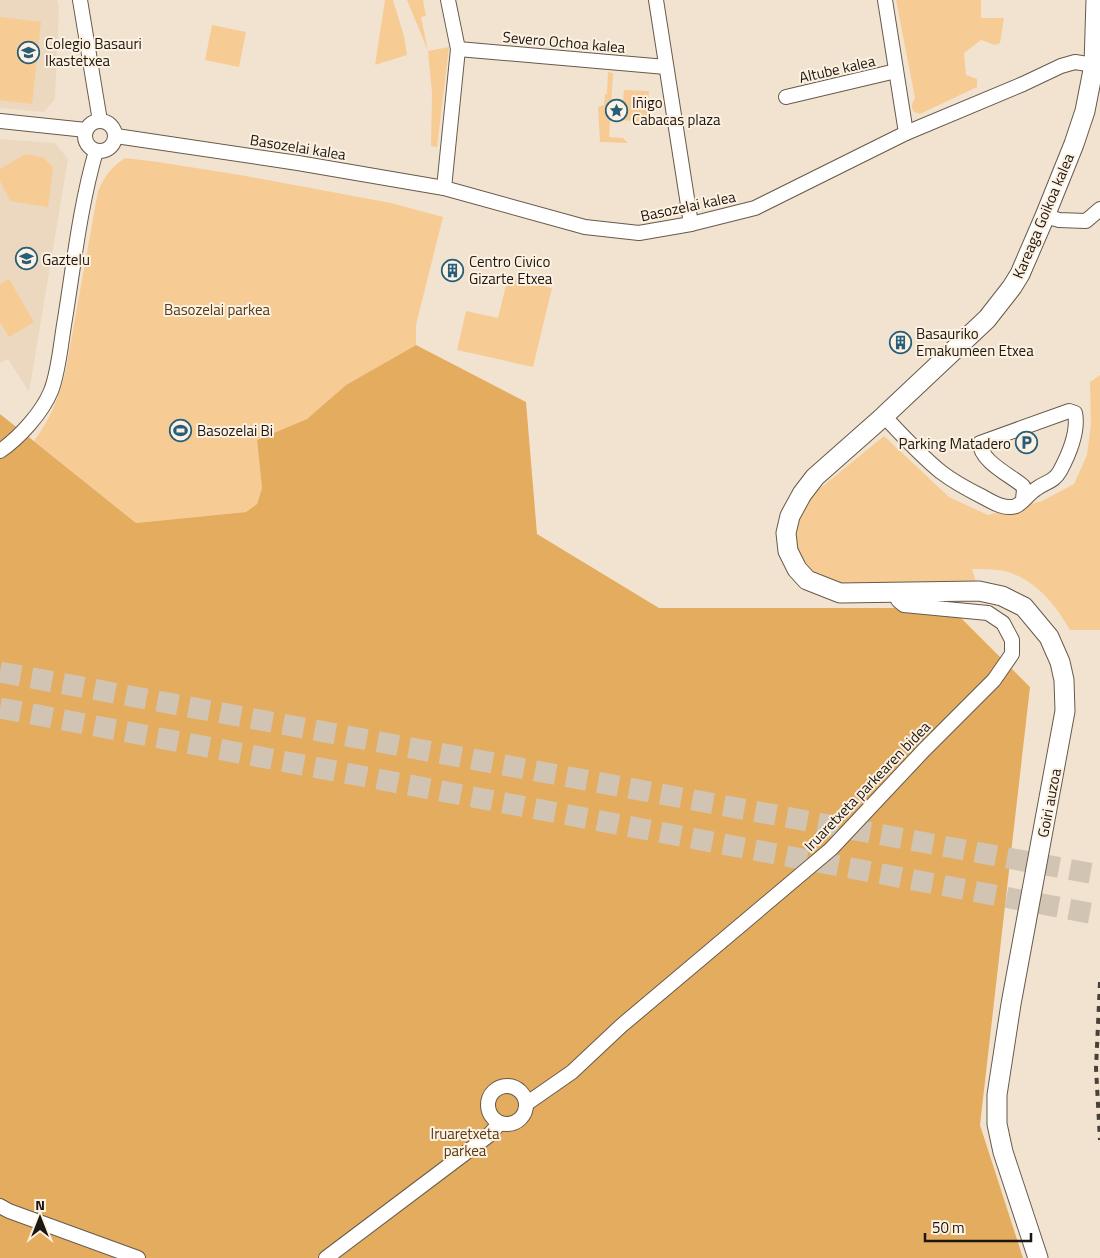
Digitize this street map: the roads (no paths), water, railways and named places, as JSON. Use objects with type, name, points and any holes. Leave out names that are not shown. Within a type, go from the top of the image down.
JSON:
[{"type":"main road","name":"Kareaga Goikoa kalea","points":[[788,551],[786,532],[790,516],[802,494],[815,477],[884,416],[987,319],[1000,304],[1020,274],[1052,218],[1085,111],[1098,34],[1098,2]]},
{"type":"main road","name":"Goiri auzoa","points":[[788,551],[797,569],[807,580],[840,593],[979,591],[1002,596],[1024,607],[1049,637],[1060,662],[1064,680],[1065,712],[1011,1004],[997,1094],[997,1124],[1003,1152],[1038,1258]]},
{"type":"street","points":[[80,0],[100,121]]},
{"type":"street","points":[[444,188],[458,50],[448,0]]},
{"type":"street","points":[[656,0],[691,224]]},
{"type":"street","points":[[885,0],[906,133]]},
{"type":"street","name":"Severo Ochoa kalea","points":[[458,50],[666,67]]},
{"type":"street","name":"Basozelai kalea","points":[[116,136],[298,163],[444,188],[585,228],[639,233],[691,224],[755,208],[906,133],[1023,84],[1060,66],[1075,62],[1094,65]]},
{"type":"street","name":"Altube kalea","points":[[786,98],[896,72]]},
{"type":"street","points":[[0,121],[86,130]]},
{"type":"street","points":[[100,121],[112,127],[116,136],[110,148],[96,151],[88,145],[86,130],[92,124],[100,121]]},
{"type":"street","points":[[0,451],[14,442],[27,427],[51,391],[59,357],[86,186],[96,151]]},
{"type":"street","points":[[1052,218],[1086,221],[1100,209]]},
{"type":"street","points":[[884,416],[912,446],[942,473],[968,489],[1005,506],[1016,506],[1023,500],[1039,486],[1053,480],[1058,474],[1065,462],[1073,440],[1075,413],[1060,414],[980,442],[981,449],[994,465],[1022,486],[1024,490],[1023,500]]},
{"type":"street","name":"Iruaretxeta parkearen bidea","points":[[526,1104],[572,1072],[621,1026],[831,849],[924,750],[994,680],[1012,654],[1012,640],[1003,623],[988,613],[904,605],[898,600],[898,592]]},
{"type":"street","points":[[511,1087],[521,1093],[526,1104],[523,1116],[512,1124],[500,1123],[491,1115],[488,1109],[490,1097],[499,1088],[511,1087]]},
{"type":"street","points":[[326,1258],[488,1136],[500,1123]]},
{"type":"street","points":[[0,1206],[9,1211],[138,1258]]},
{"type":"tunnel","points":[[0,672],[1100,875]]},
{"type":"tunnel","points":[[0,708],[1100,915]]},
{"type":"railway","points":[[1100,982],[1096,1068],[1100,1140]]},
{"type":"place","name":"Colegio Basauri Ikastetxea","points":[[29,52]]},
{"type":"place","name":"Iñigo Cabacas plaza","points":[[616,111]]},
{"type":"place","name":"Gaztelu","points":[[26,259]]},
{"type":"place","name":"Centro Civico Gizarte Etxea","points":[[453,270]]},
{"type":"place","name":"Basauriko Emakumeen Etxea","points":[[900,342]]},
{"type":"place","name":"Basozelai Bi","points":[[181,430]]},
{"type":"place","name":"Parking Matadero","points":[[1027,443]]},
{"type":"park label","name":"Basozelai parkea","points":[[217,309]]},
{"type":"park label","name":"Iruaretxeta parkea","points":[[465,1142]]}]
